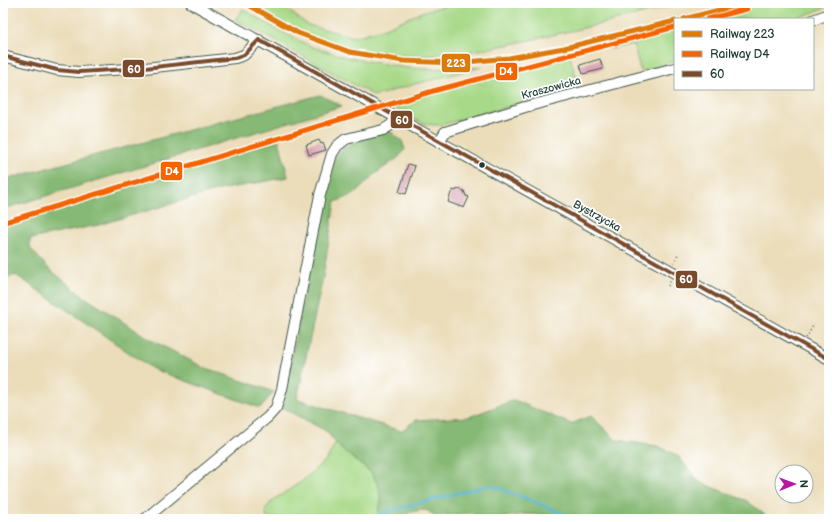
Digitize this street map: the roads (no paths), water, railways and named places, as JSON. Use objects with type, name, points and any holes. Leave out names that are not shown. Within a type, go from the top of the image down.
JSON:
[{"type":"street","name":"Bystrzycka","points":[[191,3],[829,359]]},
{"type":"street","points":[[814,20],[829,14]]},
{"type":"street","points":[[3,56],[57,70],[79,72],[145,68],[235,58],[244,54],[259,40]]},
{"type":"street","name":"Kraszowicka","points":[[439,142],[445,132],[525,107],[674,68]]},
{"type":"street","points":[[145,519],[268,417],[276,408],[282,389],[320,195],[332,154],[337,146],[346,140],[383,130],[391,125],[397,117]]},
{"type":"waterway","points":[[370,519],[389,511],[490,485],[575,519]]},
{"type":"rail line","name":"223","points":[[245,3],[298,33],[350,52],[403,61],[456,63],[509,58],[564,48],[674,21]]},
{"type":"rail line","name":"223","points":[[688,18],[746,3]]},
{"type":"rail line","name":"D4","points":[[712,18],[747,9]]},
{"type":"rail line","name":"D4","points":[[5,222],[433,91],[674,27]]}]
